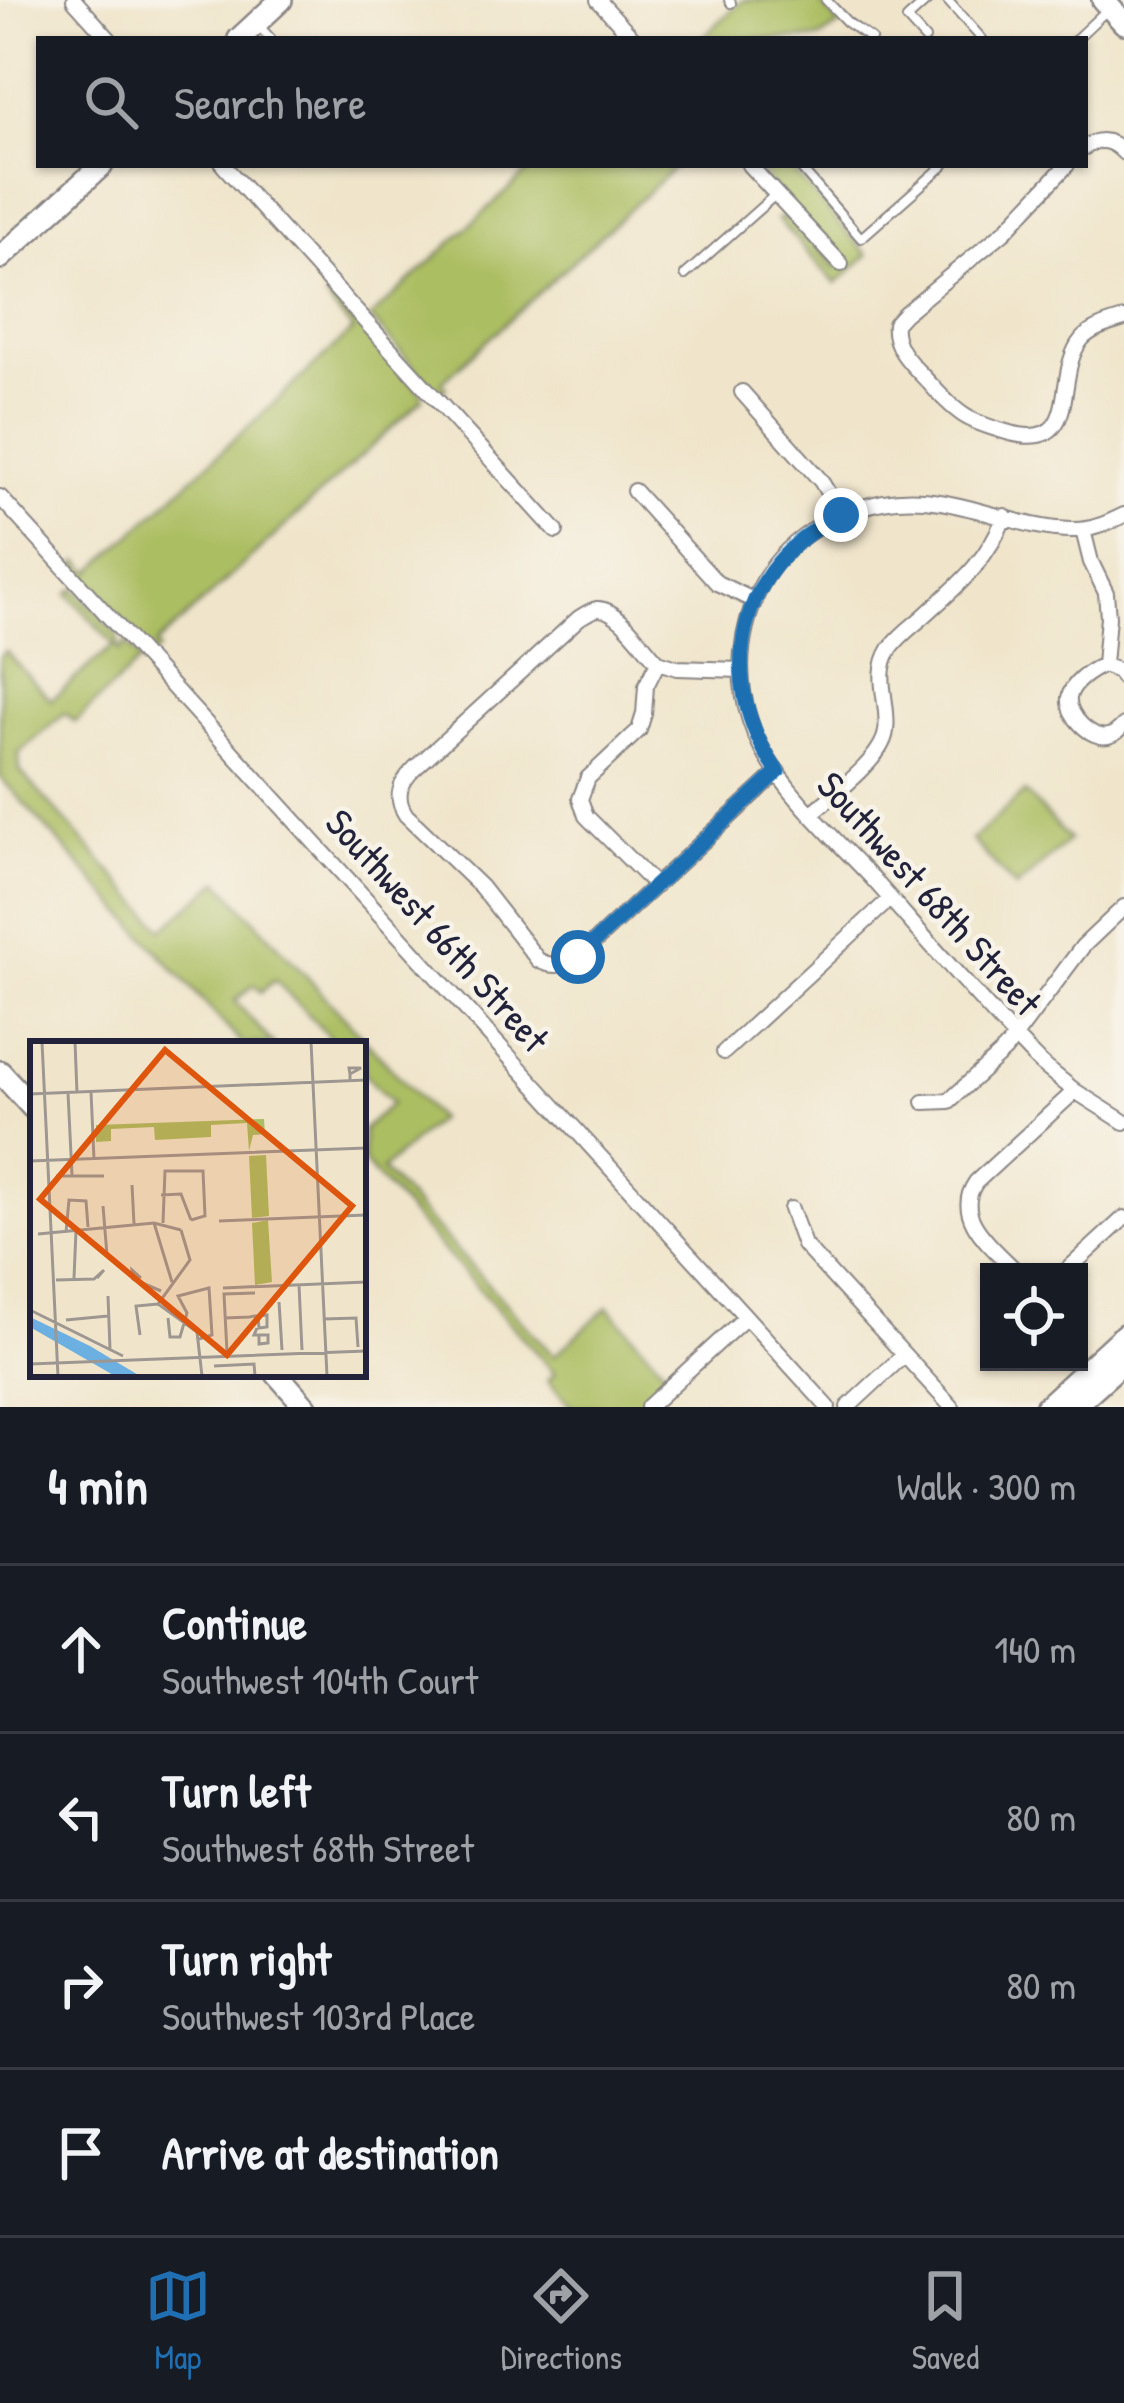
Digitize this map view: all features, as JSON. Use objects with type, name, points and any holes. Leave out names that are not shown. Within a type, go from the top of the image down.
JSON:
[{"type":"street","points":[[74,0],[107,36]]},
{"type":"street","points":[[263,31],[281,0]]},
{"type":"street","points":[[598,0],[631,36]]},
{"type":"street","points":[[1088,145],[1106,141],[1124,153]]},
{"type":"street","points":[[0,258],[99,168]]},
{"type":"street","points":[[226,168],[556,532]]},
{"type":"street","points":[[752,168],[841,264]]},
{"type":"street","points":[[1064,168],[1005,231],[904,314],[895,324],[896,341],[962,416],[1024,436],[1041,436],[1058,418],[1082,339],[1124,319]]},
{"type":"street","points":[[742,392],[821,481],[841,515]]},
{"type":"street","points":[[634,491],[708,574],[755,601]]},
{"type":"street","name":"Southwest 66th Street","points":[[0,497],[828,1407]]},
{"type":"street","points":[[778,772],[578,957],[552,966],[538,960],[481,887],[412,822],[398,797],[408,775],[591,611],[603,609],[624,623],[658,662],[677,668],[741,670],[744,632],[767,576],[800,540],[841,515],[883,502],[914,500],[1083,530],[1124,515]]},
{"type":"street","points":[[812,813],[860,770],[884,739],[882,674],[890,648],[980,563],[1005,516]]},
{"type":"street","points":[[1083,530],[1106,593],[1104,665]]},
{"type":"street","points":[[656,886],[590,820],[580,799],[588,778],[639,730],[646,686],[658,662]]},
{"type":"street","points":[[1124,679],[1104,665],[1073,688],[1069,702],[1084,727],[1102,737],[1124,725]]},
{"type":"street","name":"Southwest 68th Street","points":[[741,670],[751,724],[778,772],[812,813],[1039,1062],[1124,1122]]},
{"type":"street","points":[[724,1052],[890,899]]},
{"type":"street","points":[[924,1102],[949,1102],[1015,1036],[1083,946],[1124,907]]},
{"type":"street","points":[[0,1072],[30,1105]]},
{"type":"street","points":[[1009,1263],[973,1223],[966,1202],[976,1182],[1075,1091]]},
{"type":"street","points":[[791,1209],[804,1245],[952,1407]]},
{"type":"street","points":[[1075,1263],[1124,1218]]},
{"type":"street","points":[[648,1407],[746,1317]]},
{"type":"street","points":[[1046,1407],[1124,1335]]},
{"type":"street","points":[[848,1407],[904,1355]]},
{"type":"street","points":[[1073,1407],[1124,1361]]},
{"type":"street","points":[[280,1377],[306,1407]]},
{"type":"lane","points":[[923,36],[907,19],[928,0]]},
{"type":"lane","points":[[947,0],[979,36]]},
{"type":"lane","points":[[833,2],[847,22],[867,36]]},
{"type":"lane","points":[[1080,36],[1114,8]]},
{"type":"lane","points":[[800,168],[861,238],[941,168]]},
{"type":"lane","points":[[685,275],[776,194]]},
{"type":"green space","points":[[743,0],[817,0],[840,25],[824,36],[704,36]]},
{"type":"green space","points":[[532,168],[674,168],[442,382],[446,388],[438,393],[370,318]]},
{"type":"green space","points":[[758,168],[790,168],[868,255],[836,284],[777,219],[786,216],[837,269]]},
{"type":"green space","points":[[334,296],[423,399],[156,645],[159,650],[152,655],[74,569],[79,561],[91,572],[353,330],[326,299]]},
{"type":"green space","points":[[75,588],[118,636],[120,651],[125,643],[141,660],[75,722],[65,713],[19,753],[20,771],[163,929],[219,881],[438,1119],[382,1170],[554,1356],[608,1307],[666,1372],[704,1338],[707,1345],[639,1407],[571,1407],[548,1380],[555,1373],[366,1165],[366,1127],[392,1103],[366,1076],[366,1041],[333,1041],[275,980],[261,992],[254,985],[235,1001],[270,1041],[239,1041],[0,777],[0,656],[5,651],[51,700],[114,645],[68,594]]},
{"type":"green space","points":[[1025,792],[1069,840],[1016,888],[972,840]]},
{"type":"route","points":[[578,957],[778,772],[747,712],[741,670],[744,632],[760,587],[780,558],[841,515]]}]
